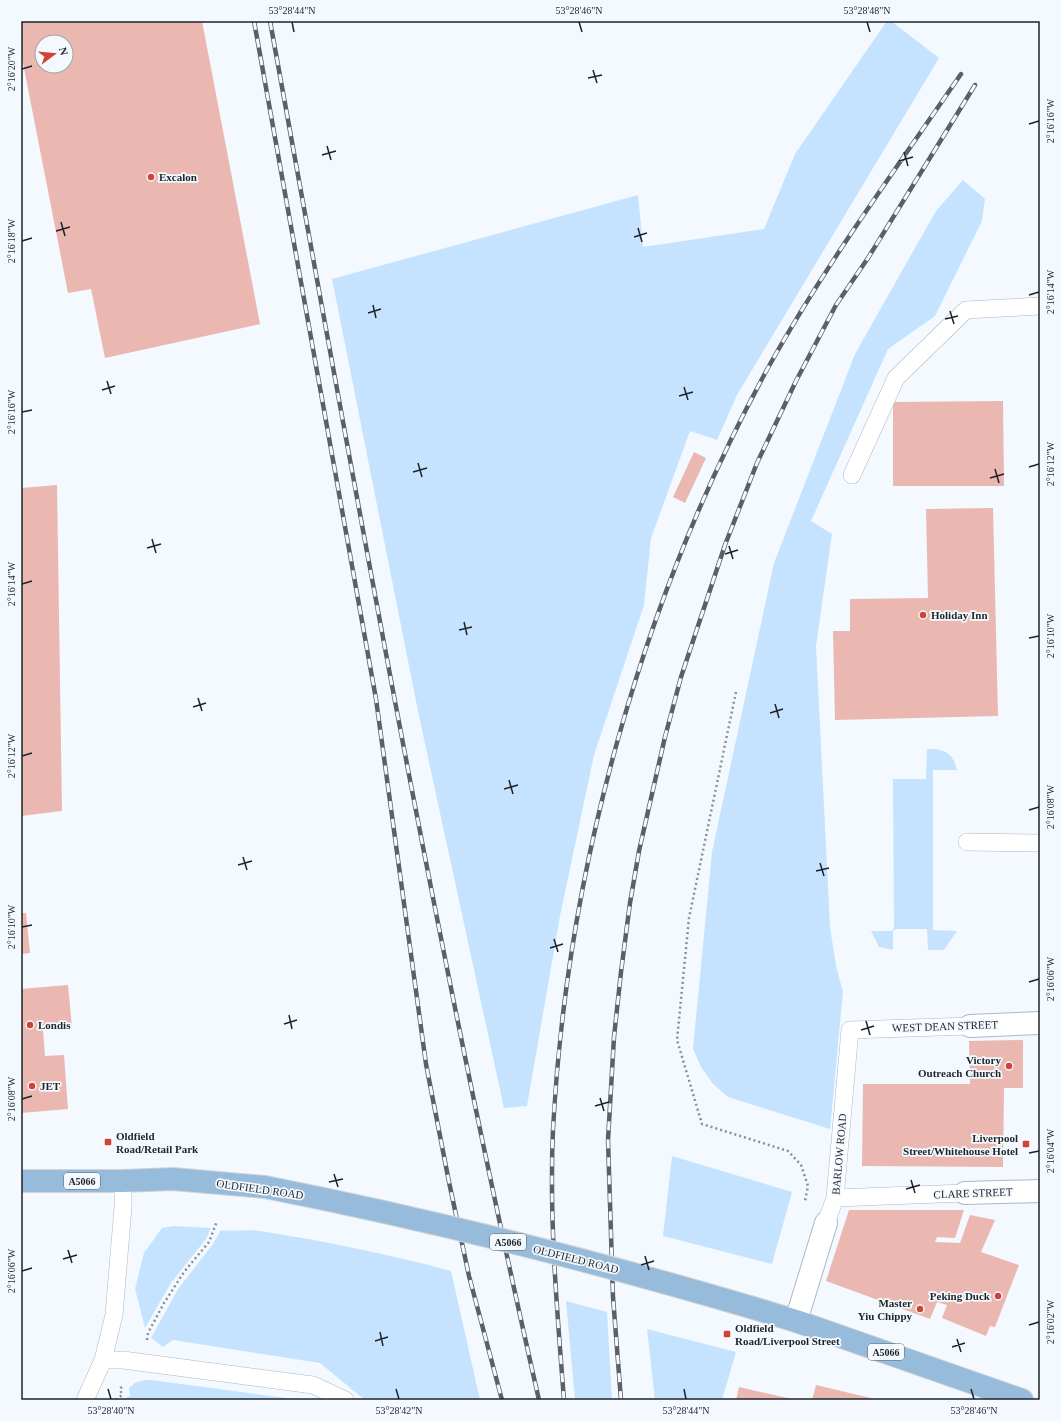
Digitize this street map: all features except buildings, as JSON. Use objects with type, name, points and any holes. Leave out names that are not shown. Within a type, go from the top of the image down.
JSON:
[{"type":"main road","name":"OLDFIELD ROAD","points":[[21,1181],[123,1181],[173,1178],[265,1188],[431,1222],[640,1275],[750,1307],[796,1321],[1022,1400]]},
{"type":"street","name":"WEST DEAN STREET","points":[[970,1026],[1040,1022]]},
{"type":"street","name":"CLARE STREET","points":[[965,1193],[1040,1191]]},
{"type":"street","name":"BARLOW ROAD","points":[[796,1321],[826,1223]]},
{"type":"lane","points":[[852,475],[896,378],[966,310],[1040,306]]},
{"type":"lane","points":[[967,842],[1040,843]]},
{"type":"lane","name":"WEST DEAN STREET","points":[[850,1030],[970,1026]]},
{"type":"lane","name":"BARLOW ROAD","points":[[826,1223],[835,1198],[850,1030]]},
{"type":"lane","points":[[85,1400],[103,1360],[114,1315],[123,1207],[123,1181]]},
{"type":"lane","name":"CLARE STREET","points":[[835,1198],[965,1193]]},
{"type":"lane","points":[[103,1360],[123,1360],[313,1385],[345,1400]]},
{"type":"path","points":[[736,692],[689,918],[677,1040],[702,1124],[788,1151],[801,1165],[808,1186],[805,1201]]},
{"type":"path","points":[[116,1400],[122,1395],[120,1389],[143,1363],[148,1333],[161,1308],[184,1272],[210,1242],[217,1220]]},
{"type":"shaded area","points":[[887,21],[891,21],[939,58],[737,395],[717,440],[690,431],[651,538],[644,605],[594,755],[560,916],[527,1106],[504,1108],[419,716],[332,279],[638,195],[643,247],[764,229],[795,154]]},
{"type":"shaded area","points":[[963,180],[985,199],[982,221],[935,316],[888,349],[811,521],[832,534],[816,646],[830,927],[836,966],[843,992],[830,1129],[728,1097],[713,1084],[701,1067],[693,1049],[712,852],[774,563],[855,354],[936,211]]},
{"type":"shaded area","points":[[927,749],[943,751],[950,755],[957,770],[933,770],[933,930],[957,931],[944,950],[928,950],[927,929],[896,929],[893,931],[893,950],[879,947],[871,931],[892,931],[894,928],[893,779],[926,779]]},
{"type":"shaded area","points":[[672,1156],[792,1192],[772,1264],[663,1236]]},
{"type":"shaded area","points":[[174,1226],[211,1228],[206,1239],[171,1283],[145,1328],[135,1289],[144,1253],[162,1228]]},
{"type":"shaded area","points":[[221,1230],[255,1230],[308,1239],[356,1248],[451,1271],[480,1400],[365,1400],[320,1363],[173,1340],[163,1347],[151,1338],[178,1289],[213,1244]]},
{"type":"shaded area","points":[[566,1301],[607,1312],[612,1400],[575,1400]]},
{"type":"shaded area","points":[[647,1329],[736,1352],[722,1400],[655,1400]]},
{"type":"shaded area","points":[[144,1380],[301,1400],[122,1400],[130,1396],[129,1388],[135,1383]]},
{"type":"railway","points":[[254,21],[376,699],[426,1064],[469,1276],[502,1400]]},
{"type":"railway","points":[[270,21],[430,884],[501,1228],[539,1400]]},
{"type":"railway","points":[[564,1400],[554,1264],[552,1197],[553,1129],[561,1030],[575,932],[594,833],[619,736],[649,639],[684,545],[724,454],[769,366],[837,254],[961,74]]},
{"type":"railway","points":[[621,1400],[613,1297],[608,1140],[614,1037],[630,903],[639,851],[665,737],[681,677],[725,545],[757,463],[796,381],[836,305],[868,258],[975,85]]},
{"type":"place","name":"Excalon","points":[[151,177]]},
{"type":"place","name":"Holiday Inn","points":[[923,615]]},
{"type":"place","name":"Londis","points":[[30,1025]]},
{"type":"place","name":"Victory Outreach Church","points":[[1009,1066]]},
{"type":"place","name":"JET","points":[[32,1086]]},
{"type":"place","name":"Oldfield Road/Retail Park","points":[[108,1142]]},
{"type":"place","name":"Liverpool Street/Whitehouse Hotel","points":[[1026,1144]]},
{"type":"place","name":"Peking Duck","points":[[998,1296]]},
{"type":"place","name":"Master Yiu Chippy","points":[[920,1309]]},
{"type":"place","name":"Oldfield Road/Liverpool Street","points":[[727,1334]]}]
